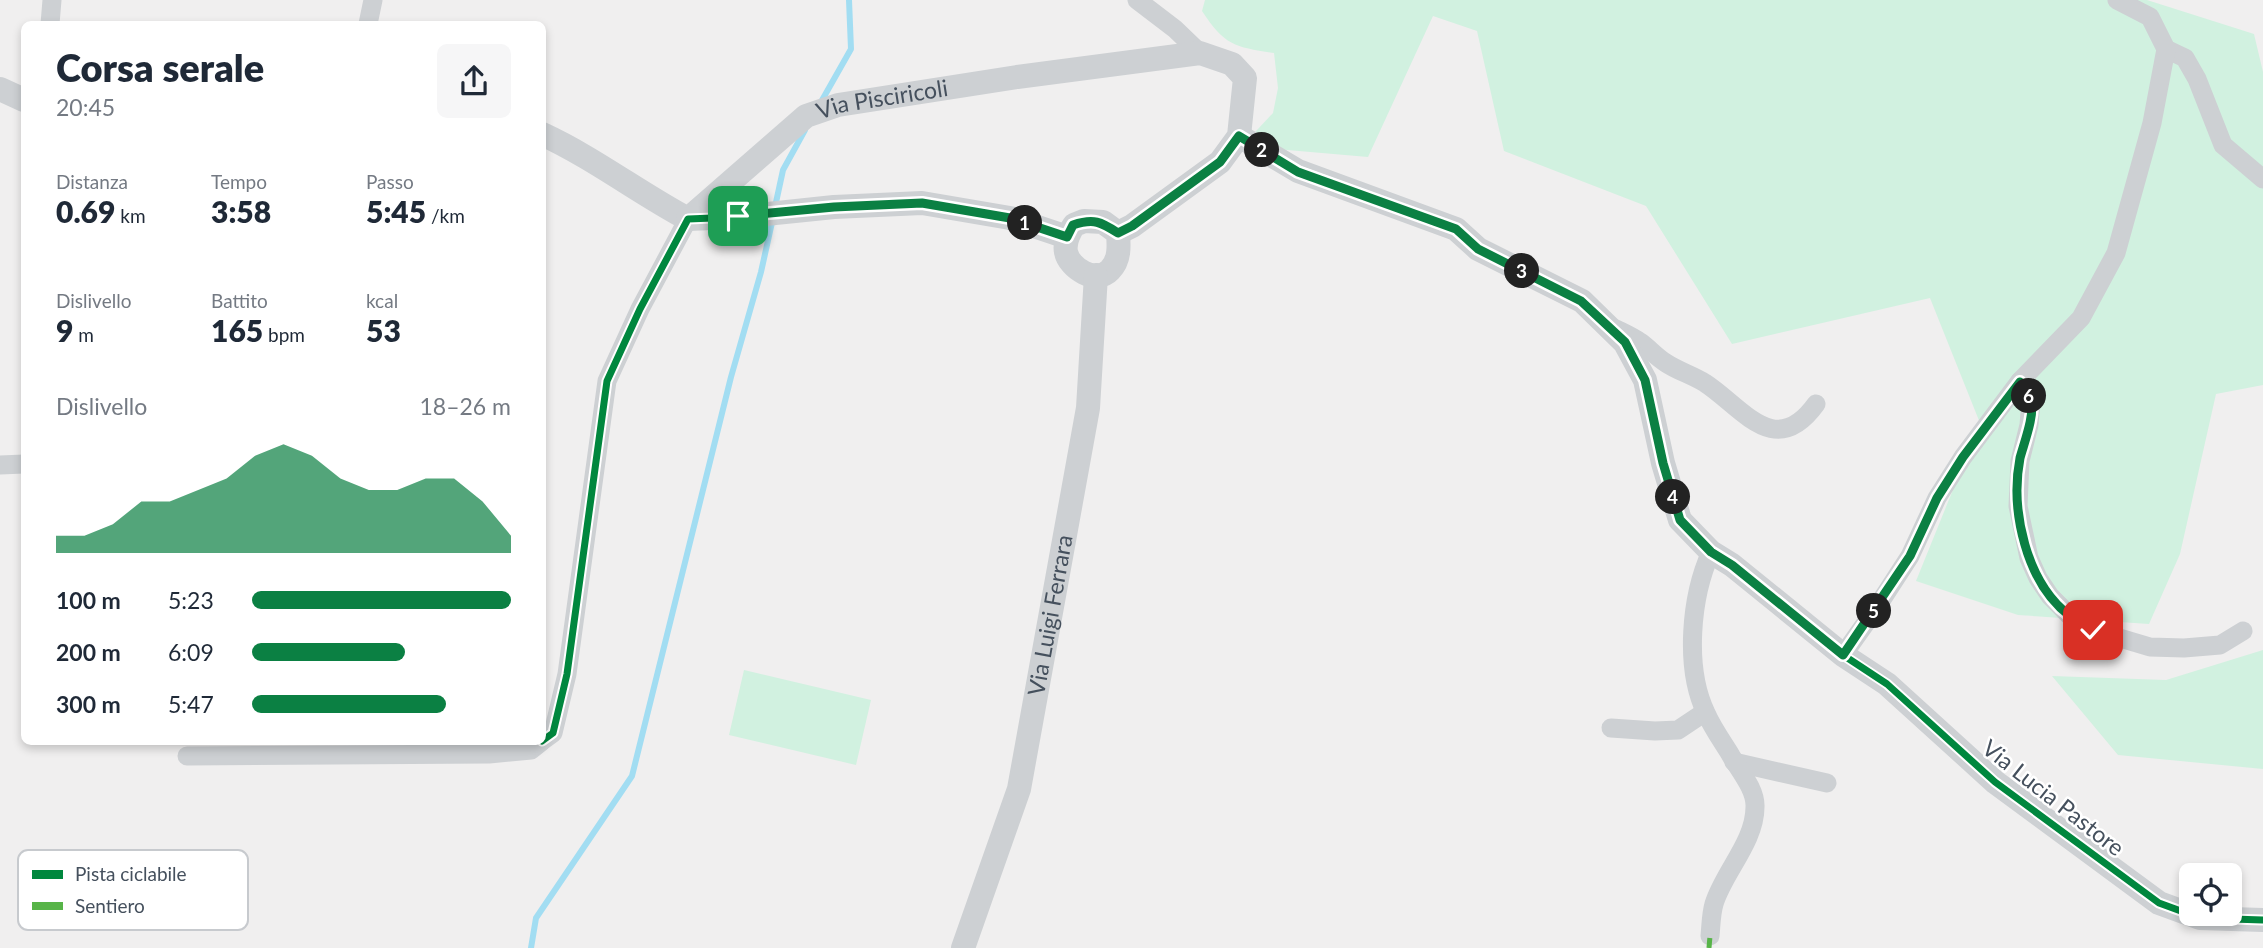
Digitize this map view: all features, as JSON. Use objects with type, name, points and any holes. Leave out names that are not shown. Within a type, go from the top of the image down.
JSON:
[{"type":"street","points":[[50,21],[52,0]]},
{"type":"street","points":[[369,21],[373,0]]},
{"type":"street","points":[[1118,233],[1132,226],[1220,162],[1239,136],[1245,78],[1231,64],[1200,52],[1137,0]]},
{"type":"street","points":[[1843,655],[1910,556],[1937,498],[1963,457],[2020,382],[2081,318],[2116,253],[2152,123],[2166,49],[2150,17],[2117,0]]},
{"type":"street","points":[[2166,49],[2185,58],[2197,79],[2223,145],[2263,179]]},
{"type":"street","name":"Via Pisciricoli","points":[[696,211],[806,116],[838,105],[1200,52]]},
{"type":"street","points":[[0,89],[21,99]]},
{"type":"street","points":[[546,136],[618,176],[655,201],[696,211],[738,216],[834,207],[922,203],[1010,218],[1067,237]]},
{"type":"street","name":"Via Lucia Pastore","points":[[1239,136],[1298,172],[1456,229],[1478,249],[1581,301],[1625,342],[1645,380],[1663,463],[1680,520],[1711,552],[1732,565],[1843,655],[1887,684],[1995,782],[2159,904],[2200,918],[2263,920]]},
{"type":"street","points":[[546,738],[553,733],[567,674],[607,381],[640,309],[696,211]]},
{"type":"street","points":[[1084,221],[1103,222],[1118,233],[1118,256],[1106,274],[1083,272],[1073,266],[1066,252],[1067,237],[1073,225],[1084,221]]},
{"type":"street","name":"Via Luigi Ferrara","points":[[963,948],[1018,789],[1088,408],[1096,275]]},
{"type":"street","points":[[1604,323],[1640,342],[1665,363],[1705,383],[1754,423],[1774,428],[1790,427],[1807,416],[1816,404]]},
{"type":"street","points":[[2020,382],[2031,400],[2029,425],[2020,461],[2018,506],[2029,558],[2050,596],[2069,615],[2093,630],[2150,647],[2220,645],[2244,631]]},
{"type":"street","points":[[0,465],[21,464]]},
{"type":"street","points":[[1710,936],[1714,904],[1751,831],[1756,805],[1748,784],[1705,712],[1696,684],[1693,637],[1701,574],[1711,552]]},
{"type":"street","points":[[1611,728],[1641,731],[1678,730],[1705,712]]},
{"type":"street","points":[[187,755],[489,754],[531,750],[537,745]]},
{"type":"street","points":[[1734,762],[1827,783]]},
{"type":"green space","points":[[1205,0],[2147,0],[2254,34],[2263,72],[2263,385],[2216,394],[2180,554],[2149,624],[2018,615],[1916,581],[1980,423],[1930,298],[1732,344],[1646,206],[1504,151],[1477,31],[1433,16],[1368,157],[1242,146],[1273,113],[1278,88],[1274,53],[1240,46],[1225,38],[1202,11]]},
{"type":"green space","points":[[2263,650],[2263,769],[2118,755],[2052,676],[2166,680]]},
{"type":"green space","points":[[744,670],[871,700],[856,765],[729,735]]},
{"type":"waterway","points":[[821,102],[851,49],[849,0]]},
{"type":"waterway","points":[[775,207],[783,170],[805,130]]},
{"type":"waterway","points":[[531,948],[536,918],[632,776],[773,218]]},
{"type":"marked path","points":[[1709,948],[1710,936]]},
{"type":"cycle path","points":[[1239,136],[1298,171],[1456,229],[1478,249],[1582,301],[1625,343],[1645,380],[1663,463],[1680,520],[1711,552],[1732,565],[1843,655],[1887,684],[1995,782],[2159,903],[2200,918],[2263,920]]},
{"type":"cycle path","points":[[546,738],[553,733],[567,674],[607,381],[640,309],[688,219],[922,203],[1010,218],[1067,237]]},
{"type":"route","points":[[738,216],[834,207],[922,203],[1010,218],[1067,237],[1073,225],[1084,221],[1103,222],[1118,233],[1132,226],[1220,162],[1239,136],[1298,172],[1456,229],[1478,249],[1581,301],[1625,342],[1645,380],[1663,463],[1680,520],[1711,552],[1732,565],[1843,655],[1910,556],[1937,498],[1963,457],[2020,382],[2031,400],[2018,486],[2018,506],[2029,558],[2050,596],[2069,615],[2093,630]]}]
